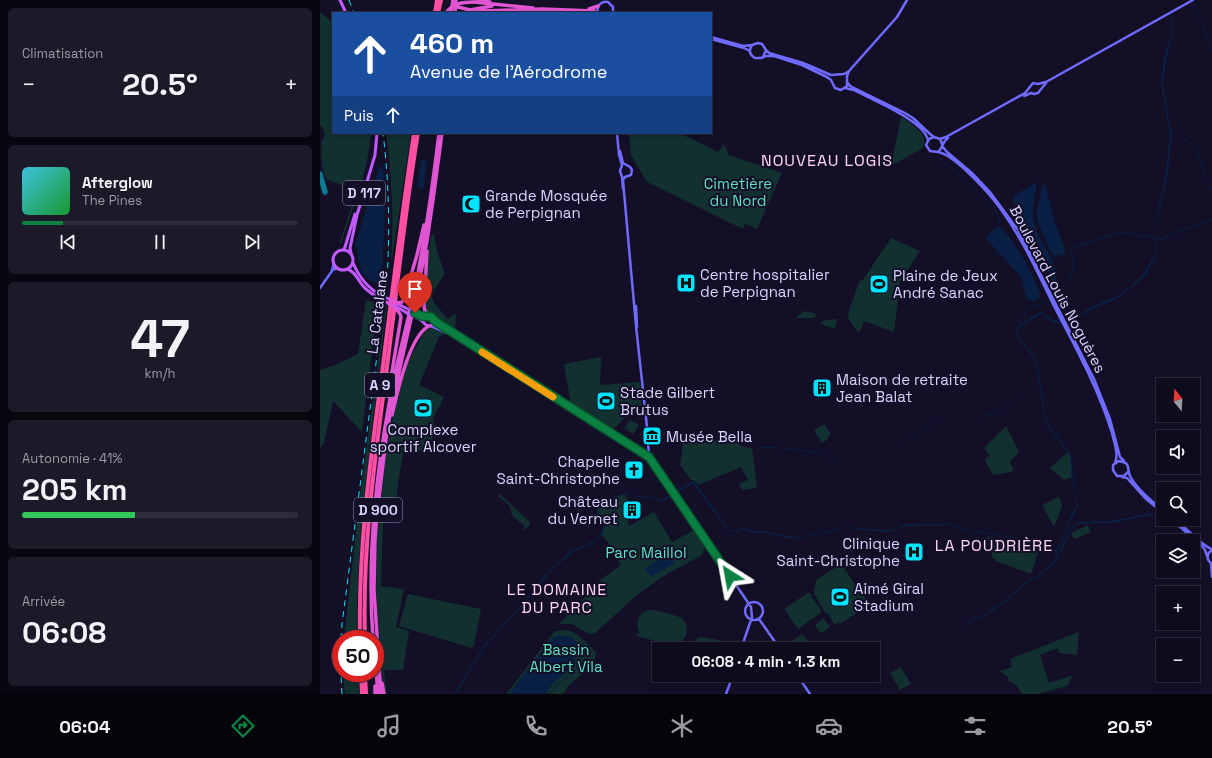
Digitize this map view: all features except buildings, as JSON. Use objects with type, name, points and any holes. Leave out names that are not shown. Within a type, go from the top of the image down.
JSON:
[{"type":"highway","points":[[435,12],[437,0]]},
{"type":"highway","points":[[438,12],[441,0]]},
{"type":"highway","points":[[451,12],[453,0]]},
{"type":"highway","points":[[455,12],[456,0]]},
{"type":"highway","points":[[447,12],[458,3],[476,1],[531,9]]},
{"type":"highway","points":[[458,7],[470,10],[494,6],[596,12]]},
{"type":"highway","points":[[476,12],[531,9],[592,9],[598,6]]},
{"type":"highway","name":"La Catalane","points":[[360,630],[361,578],[366,497],[397,251],[414,134]]},
{"type":"highway","name":"La Catalane","points":[[364,630],[365,577],[370,497],[402,244],[418,134]]},
{"type":"highway","name":"D 900","points":[[373,630],[371,573],[372,540],[382,448],[389,403],[407,326],[424,241],[440,134]]},
{"type":"highway","name":"D 900","points":[[379,694],[374,590],[375,539],[387,431],[419,283],[433,200],[440,134]]},
{"type":"highway","points":[[397,306],[404,299],[417,254],[436,159]]},
{"type":"highway","points":[[430,316],[425,311],[424,307],[427,254],[433,200]]},
{"type":"highway","points":[[382,448],[386,412],[401,317],[397,306],[390,299]]},
{"type":"highway","points":[[388,303],[397,306]]},
{"type":"highway","points":[[387,431],[404,367],[418,338],[423,331],[430,326]]},
{"type":"highway","points":[[361,682],[362,694]]},
{"type":"highway","points":[[365,682],[366,694]]},
{"type":"highway","points":[[376,682],[379,694]]},
{"type":"highway","points":[[378,682],[379,694]]},
{"type":"main road","points":[[341,0],[347,12]]},
{"type":"main road","points":[[907,0],[897,17],[849,72],[847,79],[850,86],[909,116],[934,137],[940,138],[946,137],[1025,93],[1033,83],[1038,84],[1046,82],[1193,0]]},
{"type":"main road","points":[[597,12],[598,6],[602,1],[607,1],[613,6],[614,12]]},
{"type":"main road","points":[[712,38],[743,46],[752,46],[758,43],[762,44],[769,53],[803,63],[831,75],[842,75],[849,72]]},
{"type":"main road","points":[[712,38],[744,48],[750,51],[751,55],[755,58],[774,56],[802,66],[827,77],[837,90],[844,88],[854,90],[908,118],[927,136],[928,141],[926,145],[929,150],[934,153],[938,152],[948,138],[1020,98],[1031,93],[1038,93],[1046,82]]},
{"type":"main road","points":[[750,51],[752,46]]},
{"type":"main road","points":[[763,57],[766,50]]},
{"type":"main road","points":[[842,75],[847,79]]},
{"type":"main road","points":[[832,82],[836,76]]},
{"type":"main road","points":[[844,88],[848,83]]},
{"type":"main road","points":[[1038,84],[1041,88]]},
{"type":"main road","points":[[1029,89],[1031,93]]},
{"type":"main road","name":"D 117","points":[[343,250],[346,247],[373,159],[376,134]]},
{"type":"main road","name":"D 117","points":[[350,253],[357,215],[375,155],[376,134]]},
{"type":"main road","points":[[617,134],[623,162],[626,166],[630,167],[632,172],[629,176],[622,176]]},
{"type":"main road","points":[[928,141],[934,137]]},
{"type":"main road","points":[[940,138],[942,145]]},
{"type":"main road","name":"Boulevard Louis Noguères","points":[[942,145],[947,152],[982,183],[1010,218],[1027,246],[1099,396],[1115,446],[1117,457],[1115,463]]},
{"type":"main road","points":[[619,146],[619,155],[622,167],[620,171],[624,192],[649,457]]},
{"type":"main road","name":"Boulevard Louis Noguères","points":[[938,152],[946,155],[963,169],[1000,207],[1016,231],[1064,321]]},
{"type":"main road","points":[[622,167],[626,166]]},
{"type":"main road","points":[[624,192],[625,177]]},
{"type":"main road","points":[[320,288],[332,271],[335,254],[339,251],[343,250],[350,253],[353,258],[352,263],[347,269]]},
{"type":"main road","points":[[334,262],[338,268]]},
{"type":"main road","points":[[352,263],[365,282],[376,292],[390,299]]},
{"type":"main road","points":[[332,271],[338,268],[352,270],[368,291],[388,303]]},
{"type":"main road","points":[[397,306],[415,314],[430,316],[465,340],[649,457],[748,604],[752,612],[751,620],[743,642]]},
{"type":"main road","points":[[415,314],[426,326],[430,326],[465,340]]},
{"type":"main road","points":[[430,326],[434,320]]},
{"type":"main road","name":"Boulevard Louis Noguères","points":[[1066,326],[1102,396],[1120,457],[1124,461]]},
{"type":"main road","points":[[1119,460],[1124,461],[1128,466],[1128,472],[1131,478],[1140,490],[1156,506],[1127,478],[1117,476],[1112,468],[1115,463],[1119,460]]},
{"type":"main road","points":[[1122,477],[1128,472]]},
{"type":"main road","points":[[1179,526],[1205,550],[1207,559],[1211,564],[1212,577]]},
{"type":"main road","points":[[1183,526],[1206,547],[1212,549],[1207,556]]},
{"type":"main road","points":[[754,602],[761,605],[763,611],[762,616],[759,619],[751,620],[746,617],[745,608],[748,604],[754,602]]},
{"type":"main road","points":[[759,619],[775,642]]},
{"type":"main road","points":[[726,694],[730,682]]},
{"type":"main road","points":[[802,682],[810,694]]},
{"type":"green space","points":[[320,12],[332,22],[332,134],[371,134],[367,162],[363,176],[341,243],[339,244],[357,191],[326,179],[322,168],[321,142],[325,133],[320,125]]},
{"type":"green space","points":[[901,117],[918,129],[923,136],[924,144],[923,148],[891,166]]},
{"type":"green space","points":[[386,134],[411,134],[392,260],[392,196]]},
{"type":"green space","name":"Cimetière du Nord","points":[[629,134],[677,134],[688,137],[718,152],[724,144],[729,155],[782,173],[757,229],[745,224],[743,229],[647,182],[631,155]]},
{"type":"green space","points":[[434,234],[437,251],[445,274],[435,289],[432,298],[448,319],[455,313],[456,333],[437,321],[434,316],[428,313],[425,307],[428,254],[431,235]]},
{"type":"green space","name":"Plaine de Jeux André Sanac","points":[[891,238],[920,251],[900,281],[894,332],[864,321],[860,332],[858,332],[848,318],[849,310],[860,280],[862,281]]},
{"type":"green space","points":[[366,300],[375,303],[377,311],[362,432],[333,401],[324,443],[320,448],[320,370],[335,365],[358,354]]},
{"type":"green space","points":[[386,305],[364,497],[358,582],[357,630],[345,630],[361,489]]},
{"type":"green space","points":[[804,311],[817,314],[814,318],[795,318]]},
{"type":"green space","points":[[837,319],[835,329],[820,324],[824,320]]},
{"type":"green space","points":[[431,328],[446,333],[439,337],[419,385],[444,397],[433,419],[437,430],[424,453],[411,446],[410,448],[404,448],[394,520],[383,523],[381,586],[404,589],[396,627],[409,631],[403,670],[384,670],[384,630],[379,630],[376,590],[377,539],[386,454],[392,421],[407,363],[425,331]]},
{"type":"green space","points":[[601,357],[600,385],[640,382],[642,405],[628,414],[616,427],[610,429],[571,405],[564,364]]},
{"type":"green space","points":[[630,420],[639,425],[633,434],[624,428]]},
{"type":"green space","points":[[824,424],[831,434],[827,437],[828,439],[822,443],[814,430]]},
{"type":"green space","points":[[1006,426],[1019,452],[1009,462],[1014,469],[1011,472],[993,475],[985,461],[985,459],[990,456],[984,448]]},
{"type":"green space","points":[[684,436],[688,436],[701,442],[733,440],[744,447],[752,448],[757,488],[742,490],[739,484],[748,480],[741,467],[698,485],[695,481],[691,480],[680,465]]},
{"type":"green space","points":[[1068,452],[1072,477],[1064,480],[1050,468]]},
{"type":"green space","points":[[500,494],[531,523],[525,530],[524,526],[511,514],[512,511],[510,506],[498,496]]},
{"type":"green space","name":"Parc Maillol","points":[[625,494],[630,505],[624,508],[629,526],[654,512],[672,542],[694,530],[703,545],[704,552],[702,555],[662,577],[637,595],[594,634],[589,634],[572,624],[559,624],[588,594],[585,591],[621,565],[607,541],[601,535],[605,526],[599,518],[598,510],[600,503]]},
{"type":"green space","points":[[1059,497],[1062,506],[1054,527],[1042,505]]},
{"type":"green space","points":[[1088,525],[1091,532],[1074,539],[1071,533]]},
{"type":"green space","points":[[987,537],[1004,539],[1038,552],[1031,574],[995,561],[996,558],[993,559]]},
{"type":"green space","name":"Aimé Giral Stadium","points":[[838,566],[843,566],[867,601],[867,606],[840,624],[839,622],[834,625],[828,613],[826,614],[814,594],[814,591],[816,580]]},
{"type":"green space","points":[[809,592],[822,612],[798,629],[784,609]]},
{"type":"green space","points":[[408,594],[481,609],[474,645],[471,648],[399,626]]},
{"type":"green space","points":[[649,610],[672,614],[683,619],[687,631],[684,639],[681,642],[660,642],[636,636],[637,633],[640,634],[637,626],[638,619],[645,611]]},
{"type":"green space","points":[[824,618],[830,627],[821,633],[815,625]]},
{"type":"green space","name":"Bassin Albert Vila","points":[[567,630],[579,636],[596,652],[592,665],[567,688],[564,694],[506,694],[555,631]]},
{"type":"green space","points":[[1079,632],[1077,655],[1059,653],[1057,648],[1040,655],[1049,683],[1073,675],[1067,686],[1037,694],[1022,694],[1016,685],[1008,680],[1009,678],[1000,671],[1012,667],[1010,659]]},
{"type":"green space","points":[[802,634],[809,642],[790,642]]},
{"type":"green space","points":[[702,637],[724,642],[695,642],[698,638]]},
{"type":"green space","points":[[901,667],[911,684],[900,690],[890,673]]},
{"type":"green space","points":[[384,670],[387,694],[385,694],[384,682]]},
{"type":"green space","points":[[344,682],[358,682],[359,694],[345,694]]},
{"type":"water","points":[[1173,14],[1173,34],[1166,59],[1163,84],[1172,136],[1167,179],[1159,211],[1156,255],[1147,273],[1118,298],[1078,316],[1064,325],[1052,322],[1041,314],[1021,326],[1017,331],[1021,340],[1033,354],[1037,362],[1046,421],[1071,455],[1073,465],[1072,472],[1075,482],[1074,488],[1078,507],[1057,551],[1053,552],[1039,549],[1004,536],[971,531],[948,525],[905,526],[896,531],[882,532],[847,528],[798,538],[786,538],[767,533],[754,533],[742,530],[734,532],[727,530],[693,483],[661,502],[653,498],[636,497],[627,494],[600,503],[598,506],[598,513],[605,526],[602,535],[591,544],[572,552],[551,571],[530,597],[483,649],[456,694],[454,694],[482,648],[529,596],[545,575],[570,551],[594,541],[602,532],[603,524],[597,516],[597,507],[599,502],[627,493],[636,496],[653,497],[661,500],[693,481],[728,529],[733,531],[742,528],[798,537],[847,527],[896,530],[905,524],[948,524],[971,530],[1004,535],[1039,547],[1056,550],[1077,505],[1073,488],[1074,482],[1071,472],[1070,456],[1045,422],[1036,363],[1034,358],[1019,339],[1016,330],[1020,325],[1037,313],[1041,312],[1051,319],[1064,323],[1094,306],[1117,296],[1129,288],[1145,272],[1155,254],[1158,210],[1165,178],[1170,135],[1161,83],[1164,57],[1172,33]]},
{"type":"water","points":[[421,160],[427,160],[424,188],[417,186]]},
{"type":"water","points":[[383,166],[385,207],[382,285],[373,282],[362,273],[358,259],[356,242],[379,167]]},
{"type":"water","points":[[1037,182],[1033,217],[1039,236],[1055,268],[1055,283],[1052,281],[1014,207],[1013,196]]},
{"type":"water","points":[[1045,183],[1055,223],[1066,252],[1054,256],[1051,253],[1036,215],[1042,187]]},
{"type":"water","points":[[999,227],[1017,248],[1036,282],[1040,297],[1035,301],[1028,300],[1021,277],[986,239],[991,232]]},
{"type":"water","points":[[1035,389],[992,414],[970,420],[992,413]]},
{"type":"water","points":[[954,418],[942,419],[931,424],[913,438],[897,443],[913,437],[930,424],[940,419]]},
{"type":"water","points":[[1151,513],[1156,513],[1156,515],[1112,523],[1079,524],[1075,526],[1070,532],[1062,551],[1058,554],[1056,563],[1039,576],[1029,581],[1004,603],[965,626],[966,623],[1003,602],[1028,580],[1038,575],[1054,562],[1056,554],[1060,550],[1069,531],[1074,525],[1079,522],[1111,521]]},
{"type":"water","points":[[668,555],[675,563],[652,576],[644,569]]},
{"type":"water","name":"Bassin Albert Vila","points":[[557,636],[567,636],[574,639],[576,642],[577,650],[574,664],[552,685],[546,694],[509,694],[551,639]]},
{"type":"waterway","points":[[1194,4],[1212,50]]},
{"type":"waterway","points":[[1171,132],[1194,146],[1212,190]]},
{"type":"waterway","points":[[938,158],[974,187],[992,206],[998,214],[1000,221],[999,227]]},
{"type":"waterway","points":[[1158,240],[1212,219]]},
{"type":"waterway","points":[[1069,252],[1075,247],[1120,232],[1163,239]]},
{"type":"waterway","points":[[1054,295],[1071,276],[1073,266],[1071,251]]},
{"type":"waterway","points":[[1050,260],[1065,254]]},
{"type":"waterway","points":[[1017,328],[1029,307],[1039,305],[1048,300]]},
{"type":"waterway","points":[[756,447],[818,452],[840,461]]},
{"type":"waterway","points":[[551,694],[559,683],[576,670],[582,659]]},
{"type":"taxiway","points":[[320,174],[325,192]]},
{"type":"railway","points":[[349,0],[354,12]]},
{"type":"railway","points":[[342,694],[340,653],[342,624],[387,279],[388,206],[387,170],[383,134]]},
{"type":"slow traffic","points":[[482,352],[553,397]]},
{"type":"place","name":"Grande Mosquée de Perpignan","points":[[471,204]]},
{"type":"place","name":"Centre hospitalier de Perpignan","points":[[686,283]]},
{"type":"place","name":"Plaine de Jeux André Sanac","points":[[879,284]]},
{"type":"place","name":"Maison de retraite Jean Balat","points":[[822,388]]},
{"type":"place","name":"Stade Gilbert Brutus","points":[[606,401]]},
{"type":"place","name":"Complexe sportif Alcover","points":[[423,408]]},
{"type":"place","name":"Musée Bella","points":[[652,436]]},
{"type":"place","name":"Chapelle Saint-Christophe","points":[[634,470]]},
{"type":"place","name":"Château du Vernet","points":[[632,510]]},
{"type":"place","name":"Clinique Saint-Christophe","points":[[914,552]]},
{"type":"place","name":"Aimé Giral Stadium","points":[[840,597]]},
{"type":"district","name":"NOUVEAU LOGIS","points":[[827,160]]},
{"type":"district","name":"LA POUDRIÈRE","points":[[994,545]]},
{"type":"district","name":"LE DOMAINE DU PARC","points":[[557,598]]},
{"type":"route","points":[[415,313],[425,317],[430,316],[436,322],[470,344],[649,457],[730,576]]}]
